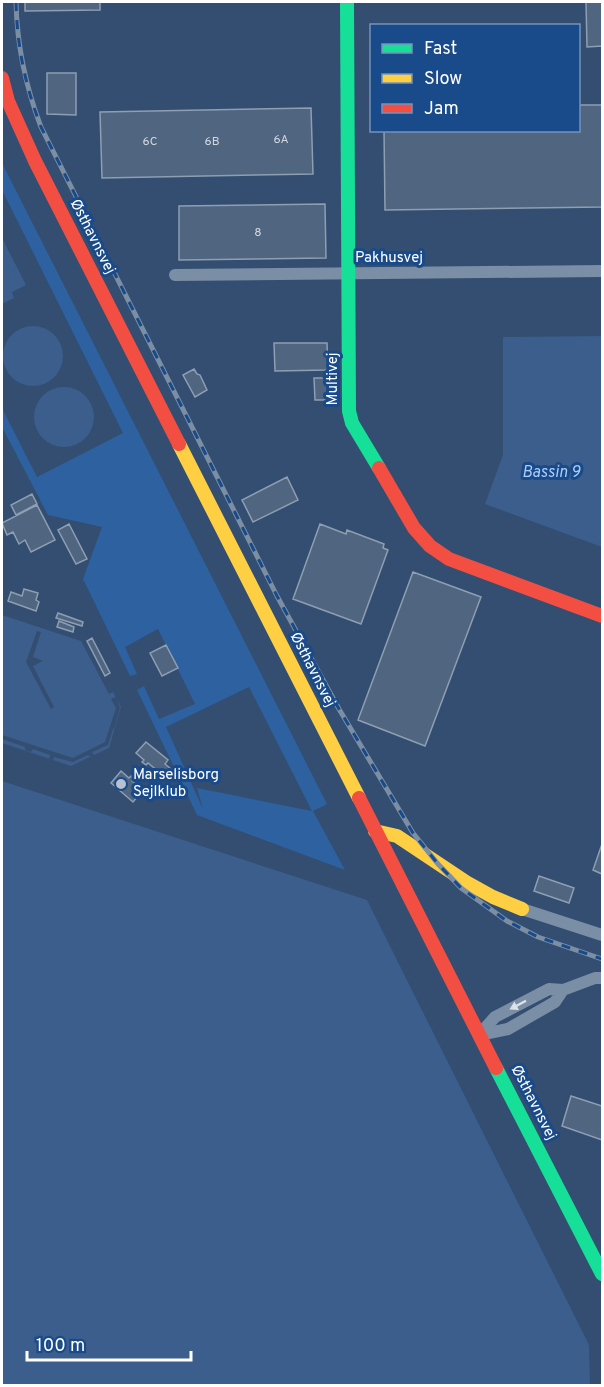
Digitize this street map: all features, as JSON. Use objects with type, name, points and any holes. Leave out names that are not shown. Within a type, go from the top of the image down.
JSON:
[{"type":"street","name":"Multivej","points":[[347,2],[349,411],[352,423],[414,528],[430,546],[449,559],[603,616]]},
{"type":"street","name":"Østhavnsvej","points":[[2,78],[8,101],[35,161],[479,1035],[603,1274]]},
{"type":"street","name":"Pakhusvej","points":[[175,275],[603,271]]},
{"type":"street","points":[[375,831],[397,836],[466,882],[493,897],[603,936]]},
{"type":"street","points":[[479,1035],[508,1029],[555,1002],[563,990],[595,978],[603,978]]},
{"type":"shaded area","points":[[2,163],[327,804],[313,811],[345,870],[197,815],[137,690],[144,686],[159,719],[195,704],[158,629],[125,647],[137,674],[130,676],[83,579],[102,527],[48,515],[2,427],[2,408],[37,477],[123,433],[2,190]],"holes":[[[249,687],[312,811],[197,788],[203,809],[166,727]]]},
{"type":"water","points":[[2,238],[26,285],[12,292],[14,298],[2,304]]},
{"type":"water","points":[[27,326],[39,326],[55,334],[61,344],[63,356],[61,368],[55,378],[39,386],[27,386],[11,378],[3,362],[3,350],[11,334]]},
{"type":"water","name":"Bassin 9","points":[[602,336],[602,547],[485,504],[503,455],[503,337]]},
{"type":"water","points":[[58,387],[70,387],[86,395],[92,405],[94,417],[92,429],[86,439],[70,447],[58,447],[42,439],[34,423],[34,411],[42,395]]},
{"type":"water","points":[[2,610],[83,636],[121,707],[109,748],[71,766],[2,743]]},
{"type":"water","points":[[2,781],[367,900],[589,1345],[590,1385],[2,1385]]},
{"type":"pier","points":[[2,610],[83,636],[113,692],[109,694],[81,641],[2,615]]},
{"type":"pier","points":[[37,631],[41,632],[33,657],[43,661],[33,666],[54,707],[51,709],[26,662]]},
{"type":"pier","points":[[116,697],[120,708],[108,745],[92,752],[94,755],[90,757],[88,755],[73,762],[54,757],[53,760],[49,759],[50,755],[33,749],[31,752],[25,750],[25,747],[2,739],[2,735],[73,758],[105,742],[116,708],[111,699]]},
{"type":"building","points":[[25,2],[100,2],[100,10],[25,11]]},
{"type":"building","points":[[586,2],[602,2],[602,46],[587,47]]},
{"type":"building","points":[[47,73],[76,73],[76,115],[47,114]]},
{"type":"building","points":[[580,105],[602,105],[602,207],[385,210],[384,132],[580,132]]},
{"type":"building","points":[[311,108],[313,174],[102,178],[100,112]]},
{"type":"building","points":[[325,204],[326,258],[179,260],[179,206]]},
{"type":"building","points":[[274,343],[327,343],[328,370],[275,371]]},
{"type":"building","points":[[194,369],[200,375],[207,390],[195,397],[183,375]]},
{"type":"building","points":[[314,378],[328,378],[329,400],[315,400]]},
{"type":"building","points":[[287,477],[298,500],[253,522],[242,500]]},
{"type":"building","points":[[32,494],[37,504],[16,515],[11,505]]},
{"type":"building","points":[[37,505],[55,540],[31,552],[25,540],[19,544],[13,532],[7,535],[2,523]]},
{"type":"building","points":[[69,524],[87,559],[76,564],[58,530]]},
{"type":"building","points":[[320,524],[346,534],[347,530],[384,544],[383,548],[388,550],[361,624],[293,599]]},
{"type":"building","points":[[413,572],[481,597],[425,746],[358,720]]},
{"type":"building","points":[[24,589],[38,593],[36,600],[39,602],[36,611],[8,601],[11,592],[22,596]]},
{"type":"building","points":[[58,613],[83,622],[82,626],[56,618]]},
{"type":"building","points":[[59,621],[74,627],[73,632],[57,627]]},
{"type":"building","points":[[92,638],[110,673],[105,676],[87,641]]},
{"type":"building","points":[[166,645],[178,668],[162,676],[150,653]]},
{"type":"building","points":[[146,742],[168,760],[165,764],[171,769],[163,778],[148,763],[146,765],[142,762],[144,760],[136,753]]},
{"type":"building","points":[[121,771],[129,778],[131,776],[134,779],[132,781],[143,790],[133,802],[111,783]]},
{"type":"building","points":[[602,844],[602,874],[593,870]]},
{"type":"building","points":[[539,876],[574,888],[569,903],[534,891]]},
{"type":"building","points":[[571,1096],[602,1106],[602,1140],[562,1126]]},
{"type":"railway","points":[[16,2],[23,65],[30,96],[41,127],[277,596],[339,709],[413,833],[461,888],[507,921],[538,937],[602,959]]},
{"type":"traffic: fast","points":[[347,2],[349,411],[352,423],[379,468]]},
{"type":"traffic: fast","points":[[496,1068],[602,1274]]},
{"type":"traffic: slow","points":[[179,444],[359,798]]},
{"type":"traffic: slow","points":[[375,831],[397,836],[466,882],[522,909]]},
{"type":"traffic: jam","points":[[2,78],[8,101],[35,161],[179,444]]},
{"type":"traffic: jam","points":[[379,468],[414,528],[430,546],[449,559],[602,616]]},
{"type":"traffic: jam","points":[[359,798],[496,1068]]},
{"type":"place","name":"Marselisborg Sejlklub","points":[[121,784]]}]
